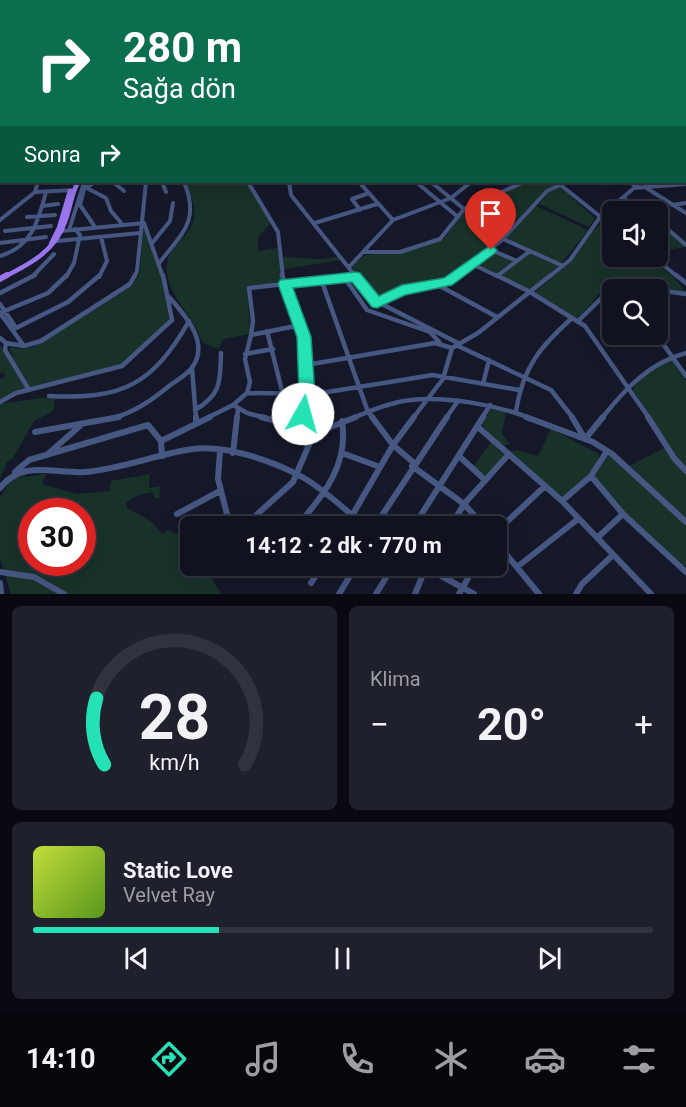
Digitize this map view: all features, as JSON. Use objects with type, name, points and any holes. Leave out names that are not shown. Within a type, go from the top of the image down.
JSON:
[{"type":"main road","points":[[0,277],[35,261],[57,241],[76,186]]},
{"type":"main road","points":[[0,277],[30,260],[51,244],[76,186]]},
{"type":"street","points":[[0,219],[34,192],[38,183]]},
{"type":"street","points":[[114,183],[124,191]]},
{"type":"street","points":[[29,390],[2,342],[24,345],[45,340],[130,285],[137,271],[146,183]]},
{"type":"street","points":[[162,183],[166,192]]},
{"type":"street","points":[[160,262],[191,221],[192,201],[184,183]]},
{"type":"street","points":[[249,183],[275,224],[285,284],[301,325],[306,364],[304,427]]},
{"type":"street","points":[[289,183],[289,192],[377,303],[426,325],[455,345],[523,376],[553,393],[585,439]]},
{"type":"street","points":[[360,183],[393,220]]},
{"type":"street","points":[[417,183],[458,217]]},
{"type":"street","points":[[432,183],[464,209]]},
{"type":"street","points":[[349,267],[393,220],[451,198],[470,183]]},
{"type":"street","points":[[364,252],[386,254],[414,249],[445,236],[464,209],[513,183]]},
{"type":"street","points":[[377,303],[402,290],[438,285],[452,279],[491,250],[558,183],[600,217]]},
{"type":"street","points":[[631,183],[642,187],[686,213]]},
{"type":"street","points":[[15,472],[101,470],[195,449],[220,451],[233,453],[297,474],[352,516],[393,445],[444,376],[448,353],[455,345],[478,333],[563,266],[577,253],[600,217],[634,188],[686,184]]},
{"type":"street","points":[[34,192],[76,186],[107,199],[111,211],[122,224]]},
{"type":"street","points":[[76,186],[80,207],[95,227]]},
{"type":"street","points":[[69,230],[78,193],[76,186]]},
{"type":"street","points":[[0,256],[11,254],[31,239],[46,192]]},
{"type":"street","points":[[360,210],[352,199],[369,194]]},
{"type":"street","points":[[623,198],[628,201]]},
{"type":"street","points":[[153,242],[170,221],[173,203]]},
{"type":"street","points":[[672,205],[686,203]]},
{"type":"street","points":[[42,206],[58,204]]},
{"type":"street","points":[[315,223],[377,204]]},
{"type":"street","points":[[27,218],[55,215]]},
{"type":"street","points":[[0,402],[29,390],[126,364],[172,320],[160,262],[145,224],[141,222],[62,231]]},
{"type":"street","points":[[5,231],[51,226]]},
{"type":"street","points":[[2,312],[16,328],[47,315],[82,292],[106,265],[101,237],[103,226]]},
{"type":"street","points":[[2,312],[42,296],[66,276],[75,260],[80,233],[75,229]]},
{"type":"street","points":[[668,229],[686,244]]},
{"type":"street","points":[[57,241],[140,233]]},
{"type":"street","points":[[0,243],[46,237]]},
{"type":"street","points":[[503,239],[563,266]]},
{"type":"street","points":[[491,250],[517,261]]},
{"type":"street","points":[[497,276],[530,251]]},
{"type":"street","points":[[0,293],[34,276],[54,254]]},
{"type":"street","points":[[472,264],[530,292],[575,320],[596,339],[686,471]]},
{"type":"street","points":[[666,267],[686,283]]},
{"type":"street","points":[[233,453],[236,408],[247,393],[249,382],[245,354],[253,321],[249,288],[355,276]]},
{"type":"street","points":[[344,277],[367,310],[429,332],[440,343]]},
{"type":"street","points":[[321,279],[368,412],[393,445],[413,464],[464,504],[475,516]]},
{"type":"street","points":[[438,285],[497,317]]},
{"type":"street","points":[[668,292],[686,294]]},
{"type":"street","points":[[516,411],[523,376],[539,347],[575,320],[602,295]]},
{"type":"street","points":[[169,297],[189,321],[198,343],[192,368],[196,423]]},
{"type":"street","points":[[0,304],[2,312],[24,345]]},
{"type":"street","points":[[49,396],[90,395],[144,378],[164,360],[189,321]]},
{"type":"street","points":[[251,335],[301,325]]},
{"type":"street","points":[[267,331],[283,395]]},
{"type":"street","points":[[306,364],[440,343],[455,345]]},
{"type":"street","points":[[665,345],[686,376]]},
{"type":"street","points":[[245,354],[273,350]]},
{"type":"street","points":[[195,410],[209,401],[218,386],[221,374],[221,352]]},
{"type":"street","points":[[585,439],[629,387],[658,362],[673,355],[686,353]]},
{"type":"street","points":[[483,384],[489,360]]},
{"type":"street","points":[[35,432],[81,425],[135,410],[157,397],[192,368]]},
{"type":"street","points":[[247,393],[306,395],[429,375],[519,390]]},
{"type":"street","points":[[255,516],[290,485],[311,440],[318,432],[368,412],[408,400],[427,399],[490,405],[516,411],[585,439],[608,451],[686,522]]},
{"type":"street","points":[[381,516],[413,464],[458,401]]},
{"type":"street","points":[[419,516],[437,483],[459,456],[490,405]]},
{"type":"street","points":[[161,441],[196,423],[236,408],[318,432]]},
{"type":"street","points":[[306,516],[325,494],[342,453],[346,438],[342,421]]},
{"type":"street","points":[[0,488],[4,480],[24,462],[148,424],[151,432],[161,441],[162,456]]},
{"type":"street","points":[[48,453],[81,425]]},
{"type":"street","points":[[478,427],[562,501],[651,594]]},
{"type":"street","points":[[220,451],[217,466],[220,491],[227,516]]},
{"type":"street","points":[[562,501],[591,476],[608,451]]},
{"type":"street","points":[[342,453],[380,467]]},
{"type":"street","points":[[457,516],[464,504],[509,454]]},
{"type":"street","points":[[459,456],[485,480]]},
{"type":"street","points":[[591,476],[623,514],[686,572]]},
{"type":"street","points":[[507,522],[545,486]]},
{"type":"street","points":[[177,514],[220,491]]},
{"type":"street","points":[[597,538],[623,514]]},
{"type":"street","points":[[517,567],[578,519]]},
{"type":"street","points":[[507,555],[539,594]]},
{"type":"street","points":[[576,594],[582,584],[613,555]]},
{"type":"street","points":[[0,572],[28,575],[54,586],[64,594]]},
{"type":"street","points":[[311,583],[316,576]]},
{"type":"street","points":[[339,594],[350,576]]},
{"type":"street","points":[[376,594],[387,576]]},
{"type":"street","points":[[415,594],[423,576]]},
{"type":"street","points":[[440,576],[461,591],[474,594]]},
{"type":"street","points":[[461,591],[469,576]]},
{"type":"green space","points":[[186,183],[247,183],[272,222],[258,237],[258,251],[278,248],[283,283],[247,286],[250,334],[223,339],[219,349],[202,342],[193,322],[175,295],[167,275],[168,257],[193,223],[194,206]]},
{"type":"green space","points":[[526,183],[556,183],[493,245],[452,276],[437,283],[404,288],[377,301],[354,271],[352,266],[365,255],[406,252],[444,239],[465,210]]},
{"type":"green space","points":[[559,186],[595,218],[589,227],[539,204],[548,193]]},
{"type":"green space","points":[[536,206],[588,230],[561,264],[506,239]]},
{"type":"green space","points":[[602,223],[602,267],[660,267],[674,277],[686,292],[668,289],[668,279],[602,279],[602,291],[576,318],[536,294],[535,292],[570,263],[593,230]]},
{"type":"green space","points":[[143,226],[161,274],[169,320],[121,365],[29,387],[13,360],[9,347],[23,349],[33,347],[132,286],[140,272]]},
{"type":"green space","points":[[668,231],[686,247],[668,250]]},
{"type":"green space","points":[[491,251],[514,261],[496,274],[475,263]]},
{"type":"green space","points":[[529,253],[560,266],[529,290],[500,276]]},
{"type":"green space","points":[[282,257],[320,259],[339,257],[341,260],[284,269]]},
{"type":"green space","points":[[0,345],[25,388],[0,399],[0,379],[6,377],[3,372],[0,373]]},
{"type":"green space","points":[[672,359],[686,381],[686,469],[676,458],[633,390],[644,375]]},
{"type":"green space","points":[[55,398],[53,411],[34,421],[13,458],[7,462],[0,479],[0,404]]},
{"type":"green space","points":[[491,408],[506,411],[502,434],[510,444],[502,446],[482,425]]},
{"type":"green space","points":[[551,429],[599,454],[595,467],[590,473],[579,485],[561,497],[510,452],[517,450],[538,456]]},
{"type":"green space","points":[[491,442],[504,456],[484,477],[473,467]]},
{"type":"green space","points":[[664,448],[686,474],[686,519],[629,466]]},
{"type":"green space","points":[[609,454],[686,526],[686,566],[683,566],[624,512],[594,477]]},
{"type":"green space","points":[[46,474],[42,484],[77,494],[110,491],[111,481],[150,474],[149,488],[160,486],[159,498],[155,498],[153,492],[138,495],[126,504],[127,508],[152,522],[162,534],[168,530],[180,535],[180,576],[211,576],[221,594],[11,594],[0,558],[0,498],[8,483],[15,478]]},
{"type":"route","points":[[303,414],[304,395],[307,395],[304,337],[285,284],[355,276],[368,295],[377,303],[402,290],[447,282],[491,250]]}]
